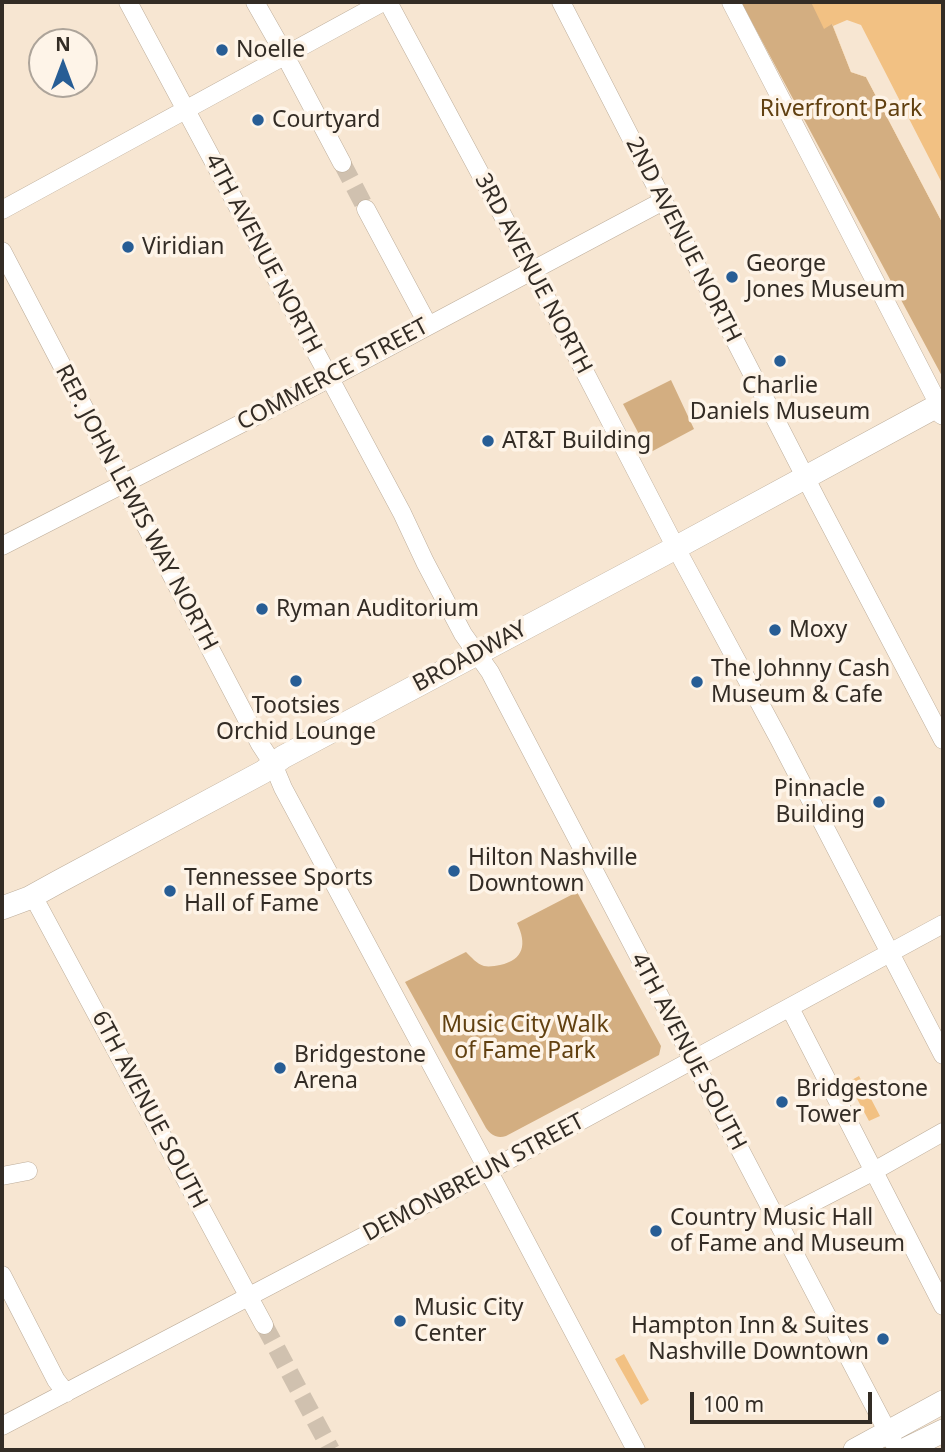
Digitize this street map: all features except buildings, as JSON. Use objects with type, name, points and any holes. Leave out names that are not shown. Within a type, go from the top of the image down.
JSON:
[{"type":"main road","name":"BROADWAY","points":[[2,908],[33,895],[263,772],[283,757],[806,478],[941,409]]},
{"type":"main road","points":[[855,1450],[892,1441],[943,1402]]},
{"type":"main road","points":[[904,1450],[943,1431]]},
{"type":"street","name":"4TH AVENUE NORTH","points":[[128,2],[402,513],[456,622],[476,654]]},
{"type":"street","points":[[255,2],[280,46]]},
{"type":"street","points":[[2,210],[383,2]]},
{"type":"street","name":"3RD AVENUE NORTH","points":[[388,2],[532,270],[943,1055]]},
{"type":"street","name":"2ND AVENUE NORTH","points":[[561,2],[943,740]]},
{"type":"street","points":[[731,2],[941,409]]},
{"type":"street","points":[[290,65],[342,163]]},
{"type":"street","name":"COMMERCE STREET","points":[[2,546],[330,378],[663,201]]},
{"type":"street","points":[[366,209],[428,326]]},
{"type":"street","name":"REP. JOHN LEWIS WAY NORTH","points":[[2,251],[260,744],[273,764],[283,788],[636,1450]]},
{"type":"street","name":"4TH AVENUE SOUTH","points":[[476,654],[490,672],[892,1441]]},
{"type":"street","name":"6TH AVENUE SOUTH","points":[[33,895],[264,1325]]},
{"type":"street","name":"DEMONBREUN STREET","points":[[2,1426],[488,1171],[943,924]]},
{"type":"street","points":[[790,1007],[943,1306]]},
{"type":"street","points":[[777,1221],[943,1132]]},
{"type":"street","points":[[2,1176],[28,1171]]},
{"type":"street","points":[[2,1275],[56,1380],[66,1393]]},
{"type":"green space","name":"Riverfront Park","points":[[741,2],[831,2],[832,24],[851,72],[866,77],[943,224],[943,378]]},
{"type":"green space","points":[[671,380],[694,429],[649,453],[623,404]]},
{"type":"green space","name":"Music City Walk of Fame Park","points":[[577,892],[661,1046],[659,1055],[506,1136],[497,1137],[486,1128],[405,982],[466,952],[484,966],[508,963],[519,955],[521,950],[522,938],[517,923]]},
{"type":"shaded area","points":[[811,2],[943,2],[943,224],[866,77],[851,72],[832,24],[824,29]]},
{"type":"shaded area","points":[[859,1076],[880,1116],[869,1121],[848,1082]]},
{"type":"shaded area","points":[[624,1354],[649,1400],[641,1405],[615,1359]]},
{"type":"pier","points":[[847,20],[861,25],[943,185],[943,224],[866,77],[851,72],[833,26]]},
{"type":"tunnel","points":[[342,163],[366,209]]},
{"type":"tunnel","points":[[264,1325],[331,1450]]},
{"type":"place","name":"Noelle","points":[[222,50]]},
{"type":"place","name":"Courtyard","points":[[258,120]]},
{"type":"place","name":"Viridian","points":[[128,247]]},
{"type":"place","name":"George Jones Museum","points":[[732,277]]},
{"type":"place","name":"Charlie Daniels Museum","points":[[780,361]]},
{"type":"place","name":"AT&T Building","points":[[488,441]]},
{"type":"place","name":"Ryman Auditorium","points":[[262,609]]},
{"type":"place","name":"Moxy","points":[[775,630]]},
{"type":"place","name":"Tootsies Orchid Lounge","points":[[296,681]]},
{"type":"place","name":"The Johnny Cash Museum & Cafe","points":[[697,682]]},
{"type":"place","name":"Pinnacle Building","points":[[879,802]]},
{"type":"place","name":"Hilton Nashville Downtown","points":[[454,871]]},
{"type":"place","name":"Tennessee Sports Hall of Fame","points":[[170,891]]},
{"type":"place","name":"Bridgestone Arena","points":[[280,1068]]},
{"type":"place","name":"Bridgestone Tower","points":[[782,1102]]},
{"type":"place","name":"Country Music Hall of Fame and Museum","points":[[656,1231]]},
{"type":"place","name":"Music City Center","points":[[400,1321]]},
{"type":"place","name":"Hampton Inn & Suites Nashville Downtown","points":[[883,1339]]}]
